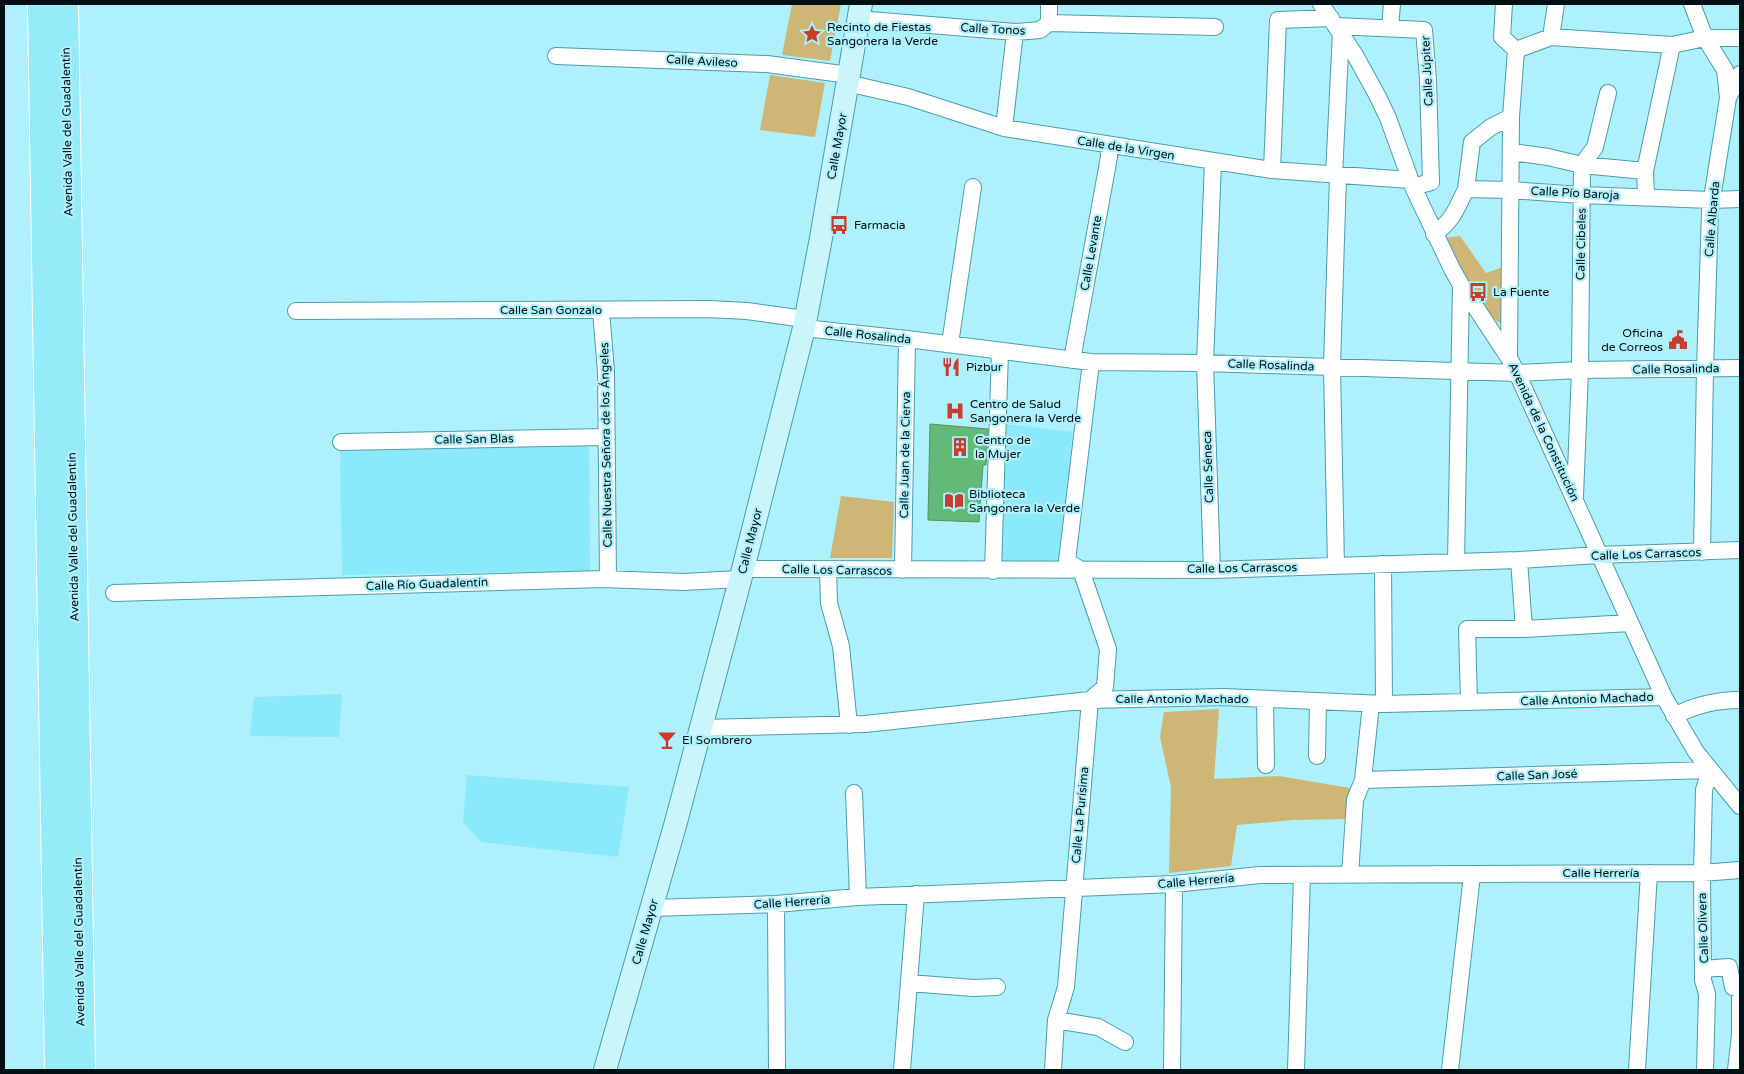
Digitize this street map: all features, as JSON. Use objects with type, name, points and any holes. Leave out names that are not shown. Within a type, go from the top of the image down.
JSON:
[{"type":"main road","name":"Avenida Valle del Guadalentín","points":[[41,4],[58,1070]]},
{"type":"main road","name":"Avenida Valle del Guadalentín","points":[[65,4],[82,1070]]},
{"type":"street","points":[[1049,4],[1050,23]]},
{"type":"street","name":"Avenida de la Constitución","points":[[1321,4],[1377,95],[1388,118],[1412,184],[1434,234],[1461,286],[1517,373],[1664,697],[1696,752],[1740,806]]},
{"type":"street","points":[[1390,28],[1392,4]]},
{"type":"street","points":[[1504,4],[1502,37],[1516,50]]},
{"type":"street","points":[[1551,37],[1556,4]]},
{"type":"street","points":[[1692,4],[1705,38],[1725,70],[1728,98]]},
{"type":"street","name":"Calle Tonos","points":[[860,11],[1015,32],[1040,30],[1050,23],[1215,27]]},
{"type":"street","name":"Calle Mayor","points":[[605,1070],[701,728],[804,324],[860,11]]},
{"type":"street","name":"Calle Júpiter","points":[[1272,170],[1278,20],[1336,26],[1424,30],[1428,79],[1431,182],[1412,184]]},
{"type":"street","points":[[1336,26],[1336,175],[1332,367],[1336,566]]},
{"type":"street","points":[[1004,128],[1015,32]]},
{"type":"street","points":[[1516,50],[1551,37],[1672,45],[1705,38],[1740,38]]},
{"type":"street","points":[[1646,196],[1644,171],[1672,45]]},
{"type":"street","points":[[1509,358],[1511,117],[1516,50]]},
{"type":"street","name":"Calle Avileso","points":[[556,56],[767,64],[848,79]]},
{"type":"street","name":"Calle Albarda","points":[[1702,552],[1705,368],[1712,200],[1728,98],[1740,74]]},
{"type":"street","name":"Calle de la Virgen","points":[[848,79],[1004,128],[1212,162],[1412,184]]},
{"type":"street","points":[[1582,165],[1595,147],[1608,93]]},
{"type":"street","points":[[1434,234],[1453,217],[1466,189],[1472,142],[1490,127],[1511,117]]},
{"type":"street","name":"Calle Levante","points":[[1072,360],[1109,157],[1109,145]]},
{"type":"street","points":[[1512,152],[1582,165],[1644,171]]},
{"type":"street","name":"Calle Séneca","points":[[1212,162],[1205,364],[1212,570]]},
{"type":"street","name":"Calle Cibeles","points":[[1575,500],[1580,370],[1582,165]]},
{"type":"street","points":[[950,344],[973,187]]},
{"type":"street","name":"Calle Pío Baroja","points":[[1466,189],[1712,200],[1740,199]]},
{"type":"street","points":[[1456,562],[1461,286]]},
{"type":"street","name":"Calle San Gonzalo","points":[[296,311],[709,309],[747,310],[804,324]]},
{"type":"street","name":"Calle Nuestra Señora de los Ángeles","points":[[601,310],[606,372],[608,437],[608,579]]},
{"type":"street","name":"Calle Rosalinda","points":[[804,324],[1091,362],[1517,373],[1580,370],[1740,368]]},
{"type":"street","name":"Calle Juan de la Cierva","points":[[902,570],[907,339]]},
{"type":"street","points":[[994,571],[1000,351]]},
{"type":"street","points":[[1090,700],[1105,687],[1108,649],[1081,570],[1067,561],[1091,362]]},
{"type":"street","name":"Calle San Blas","points":[[341,442],[608,437]]},
{"type":"street","name":"Calle Los Carrascos","points":[[741,574],[828,570],[1212,570],[1520,560],[1740,550]]},
{"type":"street","points":[[1520,560],[1524,629]]},
{"type":"street","points":[[1350,875],[1355,800],[1363,780],[1377,704],[1383,564]]},
{"type":"street","points":[[828,570],[829,603],[841,646],[848,725]]},
{"type":"street","name":"Calle Río Guadalentín","points":[[114,593],[608,579],[683,582],[741,574]]},
{"type":"street","points":[[1469,702],[1467,629],[1524,629],[1630,623]]},
{"type":"street","name":"Calle Antonio Machado","points":[[701,728],[848,725],[1090,700],[1223,697],[1377,704],[1664,697]]},
{"type":"street","name":"Calle La Purísima","points":[[1053,1070],[1056,1020],[1066,987],[1090,700]]},
{"type":"street","points":[[1265,700],[1266,765]]},
{"type":"street","points":[[1674,716],[1690,708],[1728,700],[1740,700]]},
{"type":"street","points":[[1317,756],[1318,702]]},
{"type":"street","name":"Calle San José","points":[[1363,780],[1710,770]]},
{"type":"street","name":"Calle Olivera","points":[[1710,770],[1704,790],[1702,873],[1703,969],[1729,968],[1733,987],[1740,989],[1740,1036],[1736,1070]]},
{"type":"street","points":[[854,793],[858,896]]},
{"type":"street","name":"Calle Herrería","points":[[652,908],[776,904],[858,896],[1073,886],[1174,884],[1260,875],[1702,873],[1740,870]]},
{"type":"street","points":[[1637,1070],[1649,873]]},
{"type":"street","points":[[1296,1070],[1302,875]]},
{"type":"street","points":[[1450,1070],[1472,875]]},
{"type":"street","points":[[1172,1070],[1174,884]]},
{"type":"street","points":[[902,1070],[916,894]]},
{"type":"street","points":[[776,904],[777,1070]]},
{"type":"street","points":[[1703,969],[1703,980],[1708,994],[1705,1070]]},
{"type":"street","points":[[909,983],[973,988],[998,987]]},
{"type":"street","points":[[1056,1020],[1098,1027],[1125,1042]]},
{"type":"shaded area","points":[[792,4],[841,4],[830,61],[782,55]]},
{"type":"shaded area","points":[[770,75],[825,83],[815,137],[760,130]]},
{"type":"shaded area","points":[[1460,236],[1486,273],[1503,267],[1502,322],[1498,322],[1492,317],[1465,277],[1444,238]]},
{"type":"shaded area","points":[[998,423],[1073,432],[1059,562],[993,571]]},
{"type":"shaded area","points":[[589,445],[590,571],[342,575],[340,449]]},
{"type":"shaded area","points":[[841,496],[894,502],[892,558],[830,558]]},
{"type":"shaded area","points":[[342,694],[339,737],[250,736],[254,697]]},
{"type":"shaded area","points":[[1219,709],[1214,779],[1279,776],[1350,788],[1347,819],[1293,820],[1237,825],[1231,866],[1169,873],[1171,787],[1160,737],[1164,712]]},
{"type":"shaded area","points":[[467,775],[629,787],[618,857],[481,842],[463,822]]},
{"type":"building","points":[[930,424],[988,429],[986,465],[983,465],[979,522],[928,520]]},
{"type":"place","name":"Recinto de Fiestas Sangonera la Verde","points":[[812,34]]},
{"type":"place","name":"Farmacia","points":[[839,225]]},
{"type":"place","name":"La Fuente","points":[[1478,292]]},
{"type":"place","name":"Oficina de Correos","points":[[1678,340]]},
{"type":"place","name":"Pizbur","points":[[951,367]]},
{"type":"place","name":"Centro de Salud Sangonera la Verde","points":[[955,411]]},
{"type":"place","name":"Centro de la Mujer","points":[[960,447]]},
{"type":"place","name":"Biblioteca Sangonera la Verde","points":[[954,501]]},
{"type":"place","name":"El Sombrero","points":[[667,740]]}]
